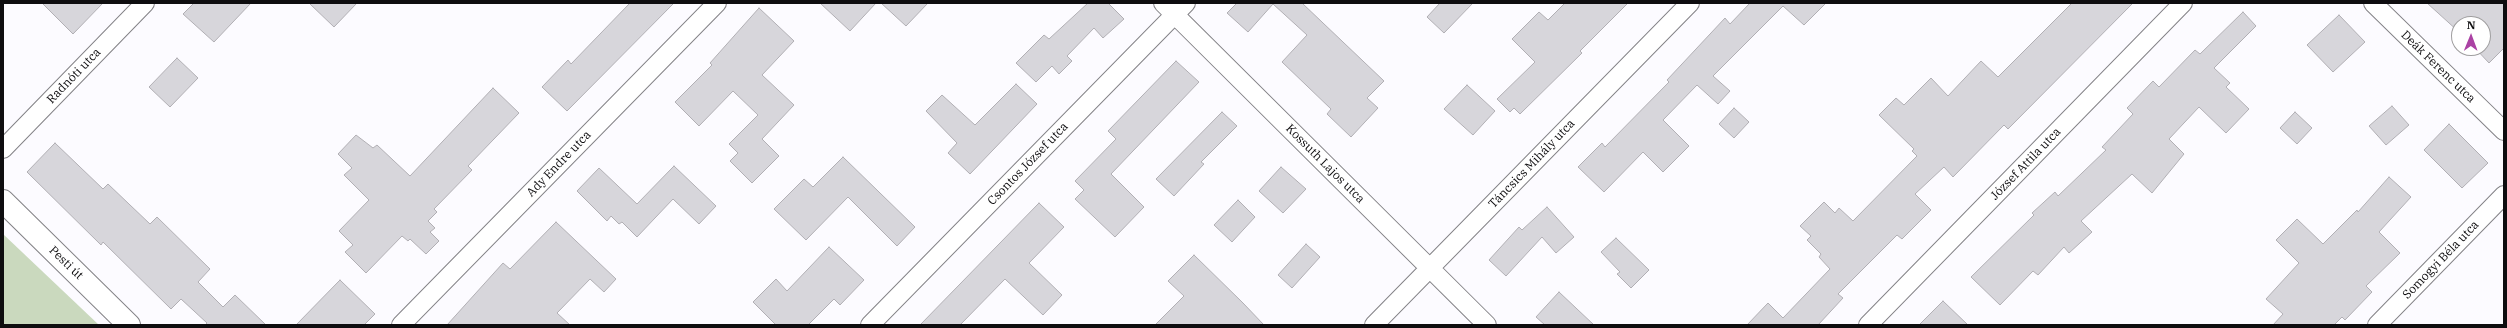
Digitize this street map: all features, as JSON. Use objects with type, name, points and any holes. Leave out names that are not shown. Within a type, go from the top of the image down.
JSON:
[{"type":"street","name":"Radnóti utca","points":[[3,150],[145,3]]},
{"type":"street","name":"Ady Endre utca","points":[[401,325],[717,3]]},
{"type":"street","name":"Táncsics Mihály utca","points":[[1374,325],[1690,3]]},
{"type":"street","name":"József Attila utca","points":[[1868,325],[2183,3]]},
{"type":"street","name":"Deák Ferenc utca","points":[[2373,3],[2504,131]]},
{"type":"street","name":"Kossuth Lajos utca","points":[[1174,7],[1429,269],[1488,325]]},
{"type":"street","name":"Csontos József utca","points":[[870,325],[1174,7]]},
{"type":"street","name":"Somogyi Béla utca","points":[[2377,325],[2504,195]]},
{"type":"street","name":"Pesti út","points":[[3,202],[129,325]]},
{"type":"green space","points":[[3,234],[99,325],[3,325]]},
{"type":"building","points":[[42,3],[103,3],[73,34]]},
{"type":"building","points":[[194,3],[251,3],[214,42],[183,14]]},
{"type":"building","points":[[309,3],[357,3],[334,27]]},
{"type":"building","points":[[630,3],[674,3],[567,111],[542,87],[568,60],[571,64]]},
{"type":"building","points":[[820,3],[876,3],[850,31]]},
{"type":"building","points":[[881,3],[928,3],[906,26]]},
{"type":"building","points":[[1088,3],[1108,3],[1124,19],[1103,38],[1094,28],[1067,56],[1072,61],[1059,74],[1052,66],[1036,82],[1016,63],[1044,35],[1049,39]]},
{"type":"building","points":[[1237,3],[1302,3],[1384,81],[1367,98],[1378,108],[1351,137],[1327,114],[1331,109],[1282,62],[1307,35],[1273,4],[1248,32],[1227,13]]},
{"type":"building","points":[[1440,3],[1473,3],[1444,33],[1427,17]]},
{"type":"building","points":[[1565,3],[1628,3],[1580,51],[1582,53],[1520,114],[1514,108],[1510,112],[1497,99],[1535,62],[1512,39],[1539,12],[1548,20]]},
{"type":"building","points":[[1750,3],[1826,3],[1804,25],[1783,6],[1713,76],[1730,91],[1718,104],[1697,85],[1663,120],[1689,146],[1663,172],[1643,152],[1604,192],[1578,167],[1602,143],[1605,147],[1669,82],[1667,80],[1725,18],[1730,24]]},
{"type":"building","points":[[2072,3],[2133,3],[2008,129],[2004,125],[1953,177],[1944,167],[1915,194],[1931,210],[1902,239],[1897,235],[1838,294],[1843,298],[1818,325],[1747,325],[1768,303],[1783,318],[1830,269],[1819,257],[1821,254],[1807,240],[1811,236],[1800,226],[1824,202],[1835,213],[1839,208],[1853,221],[1917,156],[1912,151],[1914,149],[1879,115],[1896,98],[1904,105],[1931,78],[1948,96],[1981,61],[1998,77]]},
{"type":"building","points":[[2427,3],[2504,3],[2504,48],[2489,63],[2482,56],[2491,56],[2491,16],[2451,16],[2451,25]]},
{"type":"building","points":[[759,8],[794,41],[762,75],[794,105],[762,139],[779,156],[752,183],[730,161],[738,153],[729,144],[758,115],[733,91],[699,126],[675,102],[712,65],[710,63]]},
{"type":"building","points":[[2243,12],[2256,26],[2214,68],[2230,83],[2226,87],[2249,109],[2226,133],[2199,107],[2169,139],[2184,154],[2152,193],[2132,174],[2081,221],[2092,232],[2069,253],[2064,247],[2038,275],[2033,271],[2000,305],[1971,277],[2034,215],[2032,213],[2055,192],[2058,196],[2106,150],[2102,147],[2133,114],[2127,108],[2153,81],[2159,87],[2195,50],[2200,54]]},
{"type":"building","points":[[2339,15],[2365,42],[2333,72],[2307,45]]},
{"type":"building","points":[[177,58],[198,78],[170,107],[149,87]]},
{"type":"building","points":[[1176,61],[1199,82],[1111,174],[1144,207],[1115,237],[1075,199],[1084,190],[1075,181],[1116,139],[1108,131]]},
{"type":"building","points":[[1016,84],[1037,104],[970,174],[948,153],[957,143],[926,111],[942,95],[975,125]]},
{"type":"building","points":[[1467,85],[1495,111],[1473,135],[1444,109]]},
{"type":"building","points":[[493,88],[519,113],[468,166],[472,170],[434,209],[437,212],[428,221],[435,228],[430,232],[439,241],[426,254],[410,239],[408,241],[402,236],[366,273],[345,252],[353,245],[339,231],[369,200],[344,175],[352,168],[338,154],[356,135],[373,148],[377,145],[410,176]]},
{"type":"building","points":[[2392,106],[2409,125],[2386,145],[2369,126]]},
{"type":"building","points":[[1734,108],[1749,122],[1734,138],[1719,124]]},
{"type":"building","points":[[1222,112],[1237,126],[1201,162],[1204,164],[1174,196],[1156,179]]},
{"type":"building","points":[[2295,112],[2312,128],[2297,144],[2280,128]]},
{"type":"building","points":[[2449,124],[2488,163],[2462,188],[2424,150]]},
{"type":"building","points":[[55,143],[103,189],[108,184],[150,224],[157,217],[210,269],[198,282],[223,307],[235,295],[266,325],[205,325],[207,323],[181,299],[171,309],[103,242],[101,245],[27,172]]},
{"type":"building","points":[[843,157],[915,227],[897,246],[848,197],[806,240],[774,209],[804,179],[813,187]]},
{"type":"building","points":[[674,166],[716,206],[699,224],[673,199],[637,237],[622,222],[619,224],[611,216],[607,221],[577,191],[599,168],[637,204]]},
{"type":"building","points":[[1281,167],[1306,189],[1283,213],[1259,191]]},
{"type":"building","points":[[2389,177],[2411,197],[2379,232],[2400,253],[2366,286],[2372,292],[2345,320],[2342,317],[2334,325],[2273,325],[2283,314],[2266,299],[2299,263],[2276,240],[2297,219],[2323,244],[2357,210],[2358,212]]},
{"type":"building","points":[[1238,200],[1255,217],[1232,242],[1214,225]]},
{"type":"building","points":[[1039,203],[1064,227],[1029,263],[1062,295],[1043,315],[1005,279],[960,325],[920,325]]},
{"type":"building","points":[[1547,207],[1574,237],[1556,253],[1542,237],[1506,276],[1489,260],[1519,227],[1522,230]]},
{"type":"building","points":[[556,222],[616,279],[604,292],[590,279],[557,313],[570,325],[447,325],[503,263],[510,269]]},
{"type":"building","points":[[1616,238],[1649,270],[1631,288],[1617,274],[1620,272],[1601,252]]},
{"type":"building","points":[[1306,244],[1320,257],[1292,288],[1278,275]]},
{"type":"building","points":[[829,247],[864,280],[840,305],[834,299],[808,325],[776,325],[753,302],[776,279],[787,291]]},
{"type":"building","points":[[1194,255],[1264,325],[1155,325],[1184,296],[1168,281]]},
{"type":"building","points":[[340,280],[375,314],[364,325],[296,325]]},
{"type":"building","points":[[1559,292],[1594,325],[1545,325],[1536,317]]},
{"type":"building","points":[[1943,301],[1968,325],[1919,325]]}]
